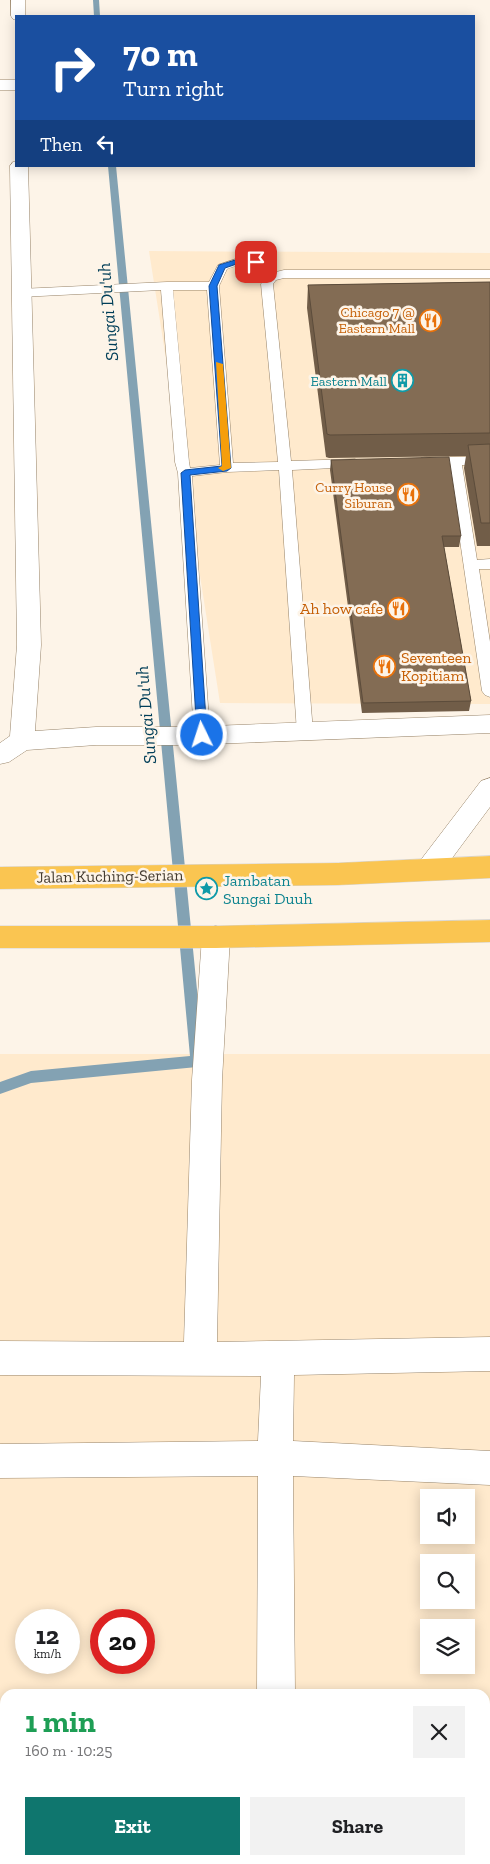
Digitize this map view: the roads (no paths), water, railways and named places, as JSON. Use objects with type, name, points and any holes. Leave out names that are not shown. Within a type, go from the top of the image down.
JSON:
[{"type":"highway","name":"Jalan Kuching-Serian","points":[[0,878],[338,874],[490,867]]},
{"type":"highway","points":[[0,937],[210,936],[490,931]]},
{"type":"street","points":[[18,0],[18,15]]},
{"type":"street","points":[[0,86],[15,85]]},
{"type":"street","points":[[19,167],[20,293],[29,645],[22,741]]},
{"type":"street","points":[[0,755],[22,741],[96,736],[194,736],[490,724]]},
{"type":"street","points":[[428,870],[490,788]]},
{"type":"street","points":[[200,1357],[210,936]]},
{"type":"street","points":[[0,1358],[200,1357],[278,1359],[490,1354]]},
{"type":"street","points":[[276,1689],[275,1458],[278,1359]]},
{"type":"street","points":[[0,1461],[275,1458],[490,1468]]},
{"type":"lane","points":[[227,468],[213,286],[222,267],[245,259],[267,265],[272,277]]},
{"type":"lane","points":[[305,732],[285,465],[267,284],[272,277],[284,274],[490,274]]},
{"type":"lane","points":[[167,286],[182,462],[185,473],[194,736]]},
{"type":"lane","points":[[20,293],[167,286],[213,286]]},
{"type":"lane","points":[[455,461],[490,691]]},
{"type":"lane","points":[[415,462],[490,461]]},
{"type":"lane","points":[[185,473],[227,468],[365,463]]},
{"type":"lane","points":[[471,565],[490,564]]},
{"type":"waterway","name":"Sungai Du'uh","points":[[96,0],[97,15]]},
{"type":"waterway","name":"Sungai Du'uh","points":[[0,1088],[31,1077],[197,1061],[112,167]]},
{"type":"place","name":"Chicago 7 @ Eastern Mall","points":[[431,320]]},
{"type":"place","name":"Eastern Mall","points":[[403,381]]},
{"type":"place","name":"Curry House Siburan","points":[[408,495]]},
{"type":"place","name":"Ah how cafe","points":[[399,608]]},
{"type":"place","name":"Seventeen Kopitiam","points":[[385,666]]},
{"type":"place","name":"Jambatan Sungai Duuh","points":[[207,889]]}]
